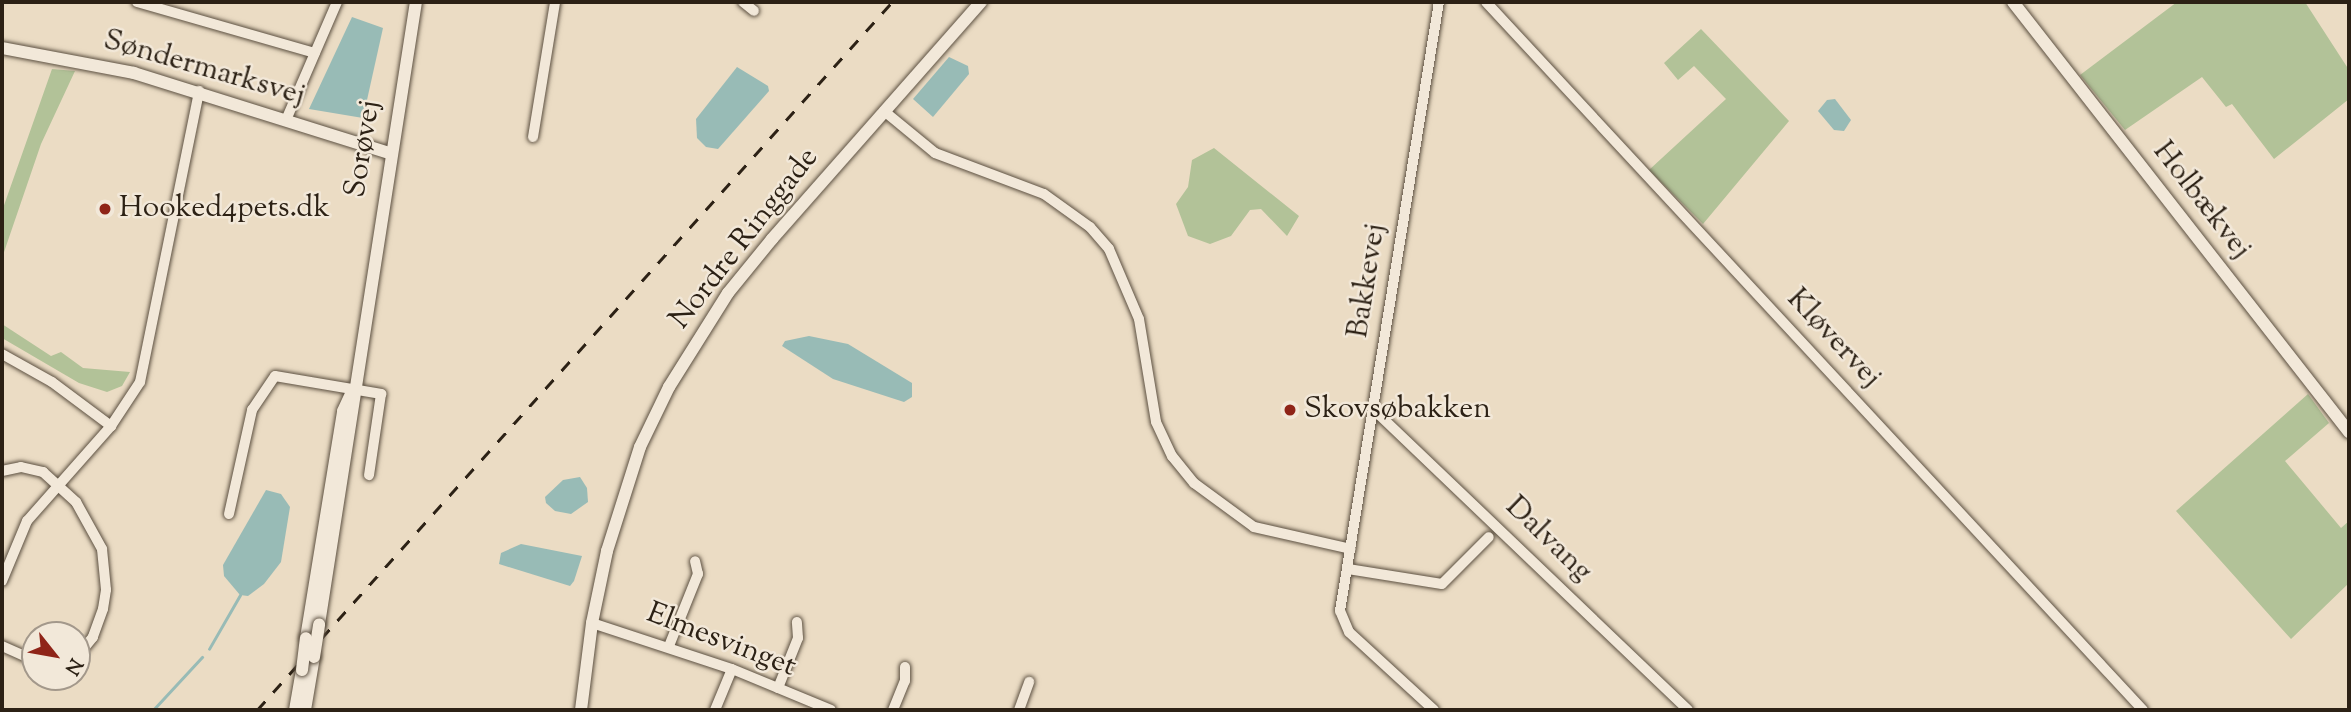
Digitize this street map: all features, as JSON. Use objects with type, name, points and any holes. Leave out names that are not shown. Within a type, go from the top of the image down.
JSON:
[{"type":"street","points":[[138,2],[315,53]]},
{"type":"street","points":[[286,120],[337,2]]},
{"type":"street","name":"Sorøvej","points":[[305,710],[355,414],[354,389],[416,2]]},
{"type":"street","points":[[533,137],[555,2]]},
{"type":"street","points":[[743,2],[754,11]]},
{"type":"street","name":"Nordre Ringgade","points":[[581,710],[592,623],[626,487],[669,387],[728,293],[981,2]]},
{"type":"street","name":"Bakkevej","points":[[1434,710],[1343,623],[1348,569],[1372,408],[1439,2]]},
{"type":"street","name":"Kløvervej","points":[[1486,2],[2143,710]]},
{"type":"street","name":"Holbækvej","points":[[2013,2],[2349,432]]},
{"type":"street","name":"Søndermarksvej","points":[[2,48],[86,62],[199,92],[390,152]]},
{"type":"street","points":[[2,581],[27,520],[130,400],[146,363],[199,92]]},
{"type":"street","points":[[884,111],[935,153],[1044,194],[1090,227],[1109,249],[1139,319],[1156,422],[1172,456],[1194,483],[1254,527],[1351,549]]},
{"type":"street","points":[[2,354],[52,382],[110,426]]},
{"type":"street","points":[[229,514],[252,410],[275,376],[381,394],[369,475]]},
{"type":"street","name":"Sorøvej","points":[[295,710],[343,411],[354,389]]},
{"type":"street","name":"Dalvang","points":[[1372,408],[1688,710]]},
{"type":"street","points":[[2,471],[37,469],[58,484],[92,524],[105,569],[100,619],[91,634]]},
{"type":"street","points":[[1348,569],[1442,584],[1489,537]]},
{"type":"street","points":[[669,646],[698,574],[695,561]]},
{"type":"street","points":[[778,688],[798,638],[797,622]]},
{"type":"street","name":"Elmesvinget","points":[[592,623],[669,646],[831,710]]},
{"type":"street","points":[[2,646],[21,655]]},
{"type":"street","points":[[893,710],[905,681],[905,667]]},
{"type":"street","points":[[715,710],[732,669]]},
{"type":"street","points":[[1019,710],[1030,682]]},
{"type":"green space","points":[[2177,2],[2305,2],[2349,70],[2349,99],[2274,159],[2232,104],[2226,107],[2202,77],[2125,130],[2080,75]]},
{"type":"green space","points":[[1701,29],[1789,121],[1703,224],[1649,170],[1726,99],[1694,66],[1678,80],[1664,63]]},
{"type":"green space","points":[[52,69],[75,71],[41,144],[2,258],[2,211]]},
{"type":"green space","points":[[1214,148],[1299,216],[1287,236],[1261,209],[1250,210],[1231,236],[1210,244],[1188,236],[1176,204],[1188,187],[1192,160]]},
{"type":"green space","points":[[2,324],[51,356],[61,352],[83,368],[130,372],[122,386],[107,392],[79,383],[2,338]]},
{"type":"green space","points":[[2308,394],[2329,423],[2285,461],[2341,528],[2349,521],[2349,583],[2291,639],[2176,511]]},
{"type":"water","points":[[352,17],[383,28],[363,118],[309,109]]},
{"type":"water","points":[[949,57],[968,66],[969,74],[933,117],[913,99]]},
{"type":"water","points":[[737,67],[768,86],[769,91],[718,149],[706,147],[697,138],[696,119]]},
{"type":"water","points":[[1835,99],[1851,120],[1844,131],[1834,130],[1818,111],[1827,100]]},
{"type":"water","points":[[809,336],[848,344],[912,383],[912,397],[904,402],[833,379],[782,346],[785,341]]},
{"type":"water","points":[[580,477],[587,488],[588,502],[571,514],[555,511],[546,503],[545,497],[563,480]]},
{"type":"water","points":[[266,490],[281,494],[290,507],[281,562],[264,584],[248,596],[240,595],[224,576],[223,565]]},
{"type":"water","points":[[521,544],[582,556],[574,581],[570,586],[499,564],[501,553]]},
{"type":"waterway","points":[[209,649],[240,595]]},
{"type":"waterway","points":[[153,710],[202,657]]},
{"type":"railway","points":[[257,710],[892,2]]},
{"type":"place","name":"Hooked4pets.dk","points":[[105,209]]},
{"type":"place","name":"Skovsøbakken","points":[[1290,410]]}]
